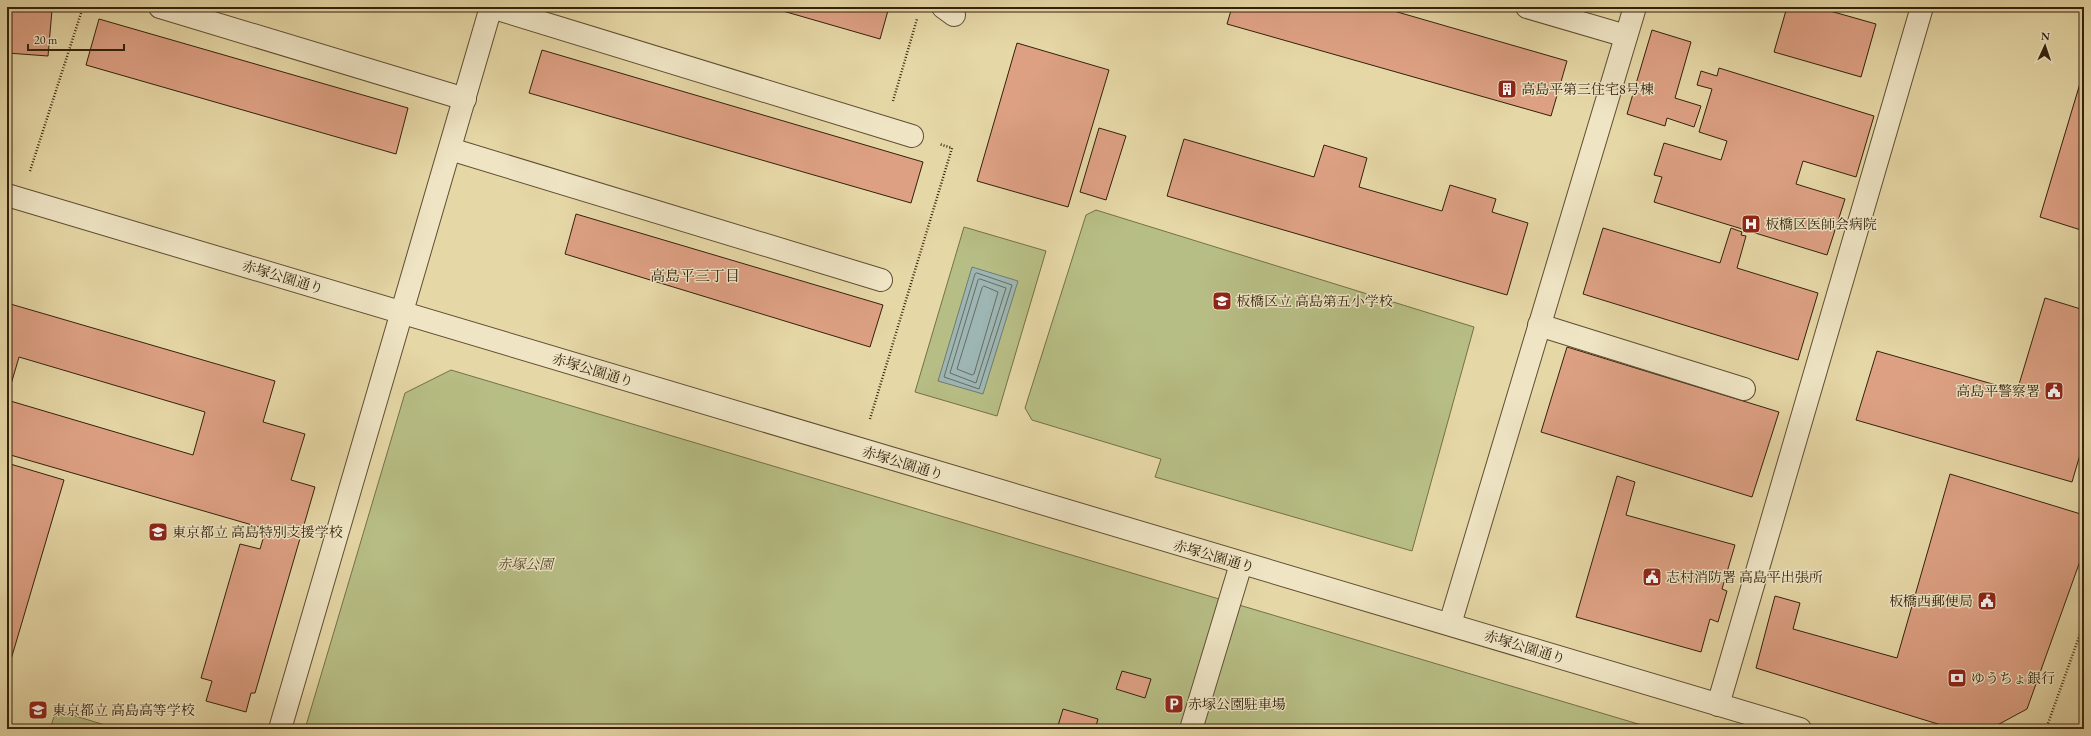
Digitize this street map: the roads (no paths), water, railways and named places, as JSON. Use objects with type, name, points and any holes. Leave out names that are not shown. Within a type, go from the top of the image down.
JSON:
[{"type":"street","points":[[160,7],[465,99]]},
{"type":"street","points":[[280,729],[491,7],[912,136]]},
{"type":"street","points":[[1527,7],[1626,36]]},
{"type":"street","points":[[1450,624],[1635,7]]},
{"type":"street","points":[[1718,705],[1922,7]]},
{"type":"street","points":[[450,149],[881,280]]},
{"type":"street","name":"赤塚公園通り","points":[[7,196],[1800,729]]},
{"type":"street","points":[[1539,325],[1744,389]]},
{"type":"street","points":[[1192,726],[1241,564]]},
{"type":"water","points":[[972,267],[1018,281],[983,394],[938,381]]},
{"type":"place","name":"高島平第三住宅8号棟","points":[[1507,89]]},
{"type":"place","name":"板橋区医師会病院","points":[[1751,224]]},
{"type":"place","name":"板橋区立 高島第五小学校","points":[[1222,301]]},
{"type":"place","name":"高島平警察署","points":[[2054,391]]},
{"type":"place","name":"東京都立 高島特別支援学校","points":[[158,532]]},
{"type":"place","name":"志村消防署 高島平出張所","points":[[1652,577]]},
{"type":"place","name":"板橋西郵便局","points":[[1987,601]]},
{"type":"place","name":"ゆうちょ銀行","points":[[1957,678]]},
{"type":"place","name":"赤塚公園駐車場","points":[[1174,704]]},
{"type":"place","name":"東京都立 高島高等学校","points":[[38,710]]},
{"type":"district","name":"高島平三丁目","points":[[695,275]]},
{"type":"park label","name":"赤塚公園","points":[[525,564]]}]
